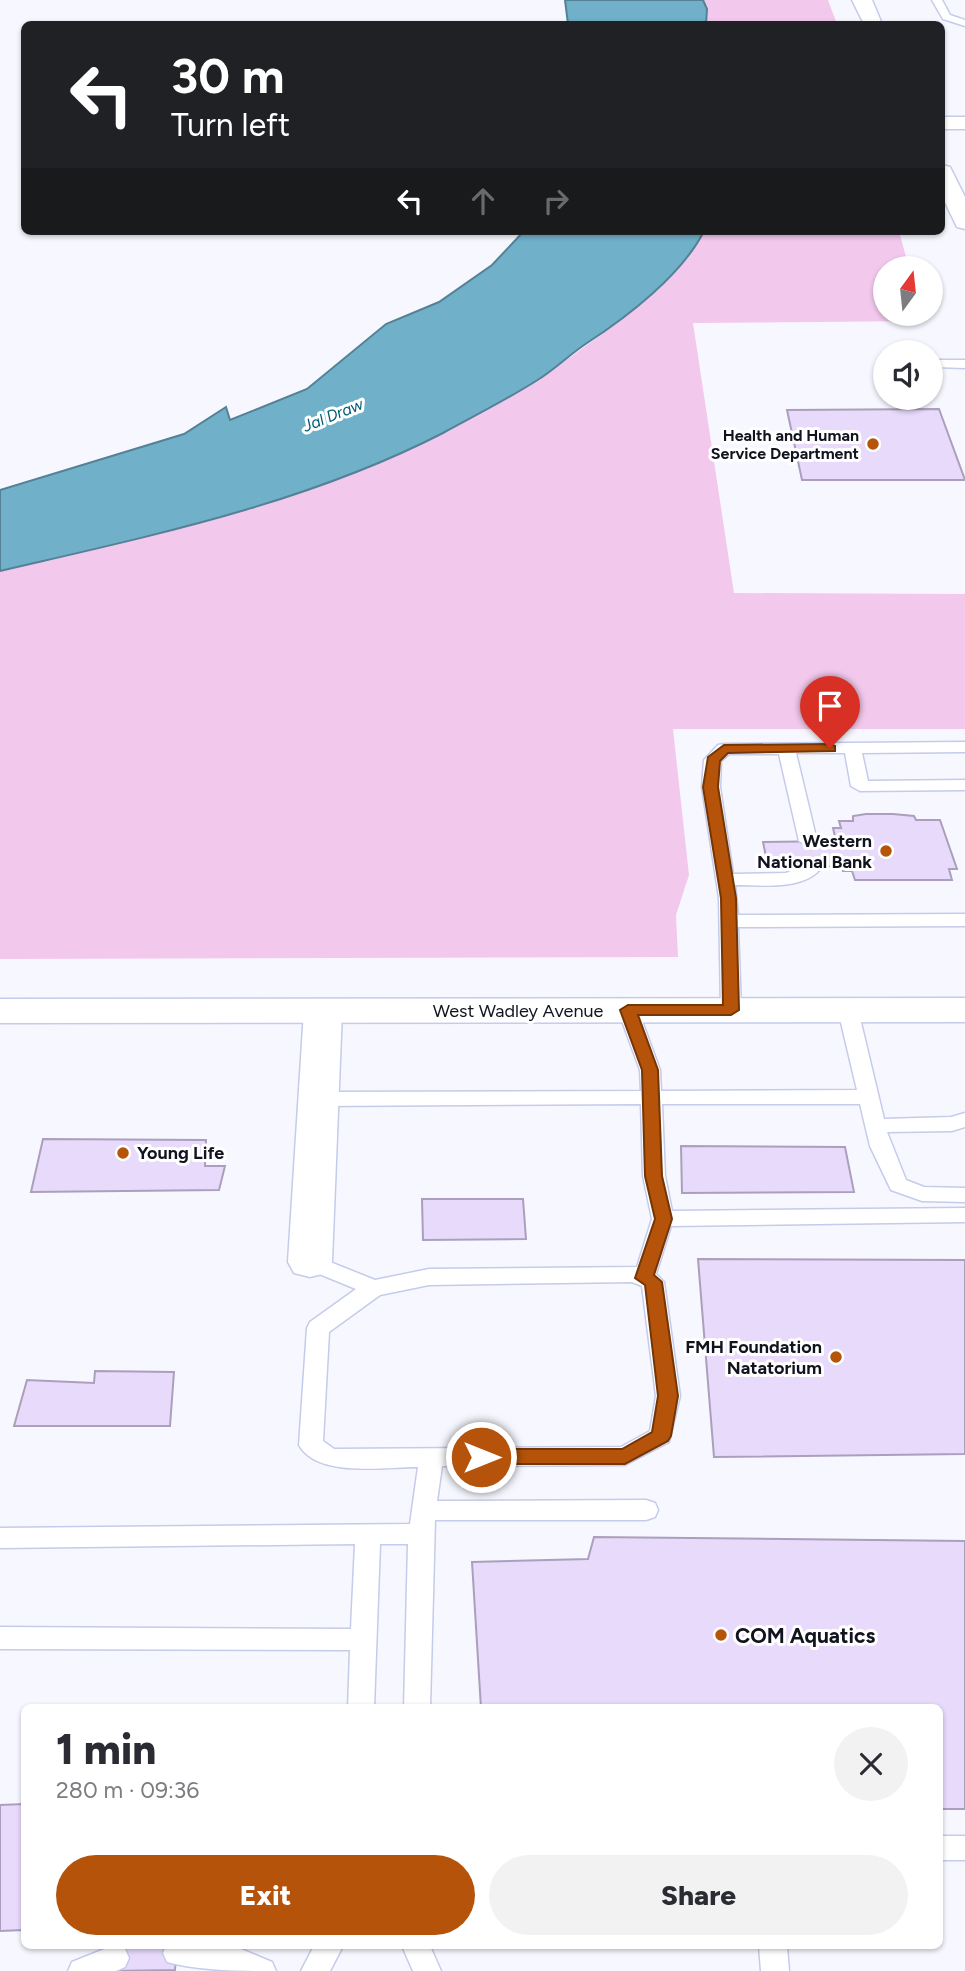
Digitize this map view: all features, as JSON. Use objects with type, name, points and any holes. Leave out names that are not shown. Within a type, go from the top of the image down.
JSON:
[{"type":"main road","points":[[862,0],[872,21]]},
{"type":"main road","points":[[945,113],[965,113]]},
{"type":"main road","points":[[945,123],[965,123]]},
{"type":"main road","points":[[945,178],[963,213]]},
{"type":"main road","name":"West Wadley Avenue","points":[[0,1011],[965,1010]]},
{"type":"main road","points":[[310,1262],[323,1011]]},
{"type":"lane","points":[[937,0],[946,17],[965,23]]},
{"type":"lane","points":[[943,364],[965,364]]},
{"type":"lane","points":[[731,1010],[729,921],[710,787],[713,760],[724,749],[965,747]]},
{"type":"lane","points":[[852,748],[860,786],[965,785]]},
{"type":"lane","points":[[786,749],[808,841]]},
{"type":"lane","points":[[725,879],[795,878],[810,872],[813,867]]},
{"type":"lane","points":[[729,921],[965,920]]},
{"type":"lane","points":[[628,1010],[650,1070],[654,1176],[663,1219],[644,1278]]},
{"type":"lane","points":[[848,1010],[880,1146],[898,1185],[922,1194],[965,1195]]},
{"type":"lane","points":[[318,1100],[869,1097]]},
{"type":"lane","points":[[875,1126],[952,1124],[965,1120]]},
{"type":"lane","points":[[663,1219],[965,1215]]},
{"type":"lane","points":[[310,1262],[374,1288]]},
{"type":"lane","points":[[635,1274],[653,1282],[668,1396],[661,1436],[625,1456],[330,1458],[311,1445],[318,1328],[374,1288],[429,1277],[635,1274]]},
{"type":"lane","points":[[417,1704],[423,1523],[430,1457]]},
{"type":"lane","points":[[0,1538],[368,1535],[423,1523],[646,1510]]},
{"type":"lane","points":[[361,1704],[368,1535]]},
{"type":"lane","points":[[0,1639],[364,1640]]},
{"type":"lane","points":[[943,1848],[965,1848]]},
{"type":"lane","points":[[315,1971],[327,1949]]},
{"type":"lane","points":[[417,1949],[427,1971]]},
{"type":"lane","points":[[773,1949],[775,1971]]},
{"type":"lane","points":[[177,1953],[233,1959],[262,1971]]},
{"type":"lane","points":[[82,1971],[115,1958]]},
{"type":"shaded area","points":[[703,0],[828,0],[836,21],[706,21],[707,9]]},
{"type":"shaded area","points":[[701,235],[900,235],[906,256],[873,256],[873,321],[693,323],[734,593],[965,594],[965,729],[673,729],[689,875],[676,915],[678,957],[0,959],[0,571],[442,434],[537,381],[605,332],[662,285]]},
{"type":"water","points":[[565,0],[703,0],[707,9],[706,21],[568,21]]},
{"type":"water","name":"Jal Draw","points":[[520,235],[702,235],[668,279],[619,321],[536,381],[443,433],[337,480],[282,499],[170,531],[0,571],[0,490],[184,434],[226,407],[230,420],[307,389],[386,324],[439,302],[492,265]]},
{"type":"building","name":"Health and Human Service Department","points":[[787,410],[939,410],[965,480],[802,480]]},
{"type":"building","points":[[893,814],[914,816],[916,820],[940,820],[957,869],[949,869],[952,880],[855,880],[852,871],[843,871],[842,866],[768,867],[763,842],[836,841],[833,828],[841,828],[839,821],[853,821],[853,816]]},
{"type":"building","name":"Young Life","points":[[43,1139],[206,1140],[205,1166],[225,1166],[219,1190],[31,1192]]},
{"type":"building","points":[[681,1146],[845,1147],[854,1192],[682,1193]]},
{"type":"building","points":[[422,1199],[523,1199],[526,1239],[423,1240]]},
{"type":"building","name":"FMH Foundation Natatorium","points":[[698,1259],[965,1260],[965,1454],[714,1457]]},
{"type":"building","points":[[95,1371],[174,1372],[170,1426],[14,1426],[27,1380],[94,1383]]},
{"type":"building","name":"COM Aquatics","points":[[594,1537],[965,1541],[965,1809],[943,1809],[943,1704],[481,1704],[472,1562],[588,1559]]},
{"type":"building","points":[[21,1804],[21,1930],[0,1931],[0,1805]]},
{"type":"building","points":[[116,1949],[177,1949],[175,1970],[111,1971]]},
{"type":"place","name":"Health and Human Service Department","points":[[873,444]]},
{"type":"place","name":"Western National Bank","points":[[886,851]]},
{"type":"place","name":"Young Life","points":[[123,1153]]},
{"type":"place","name":"FMH Foundation Natatorium","points":[[836,1357]]},
{"type":"place","name":"COM Aquatics","points":[[721,1635]]},
{"type":"route","points":[[481,1457],[625,1456],[661,1436],[668,1396],[653,1282],[644,1278],[663,1219],[654,1176],[650,1070],[628,1010],[731,1010],[728,898],[710,787],[713,760],[724,749],[830,748]]}]
